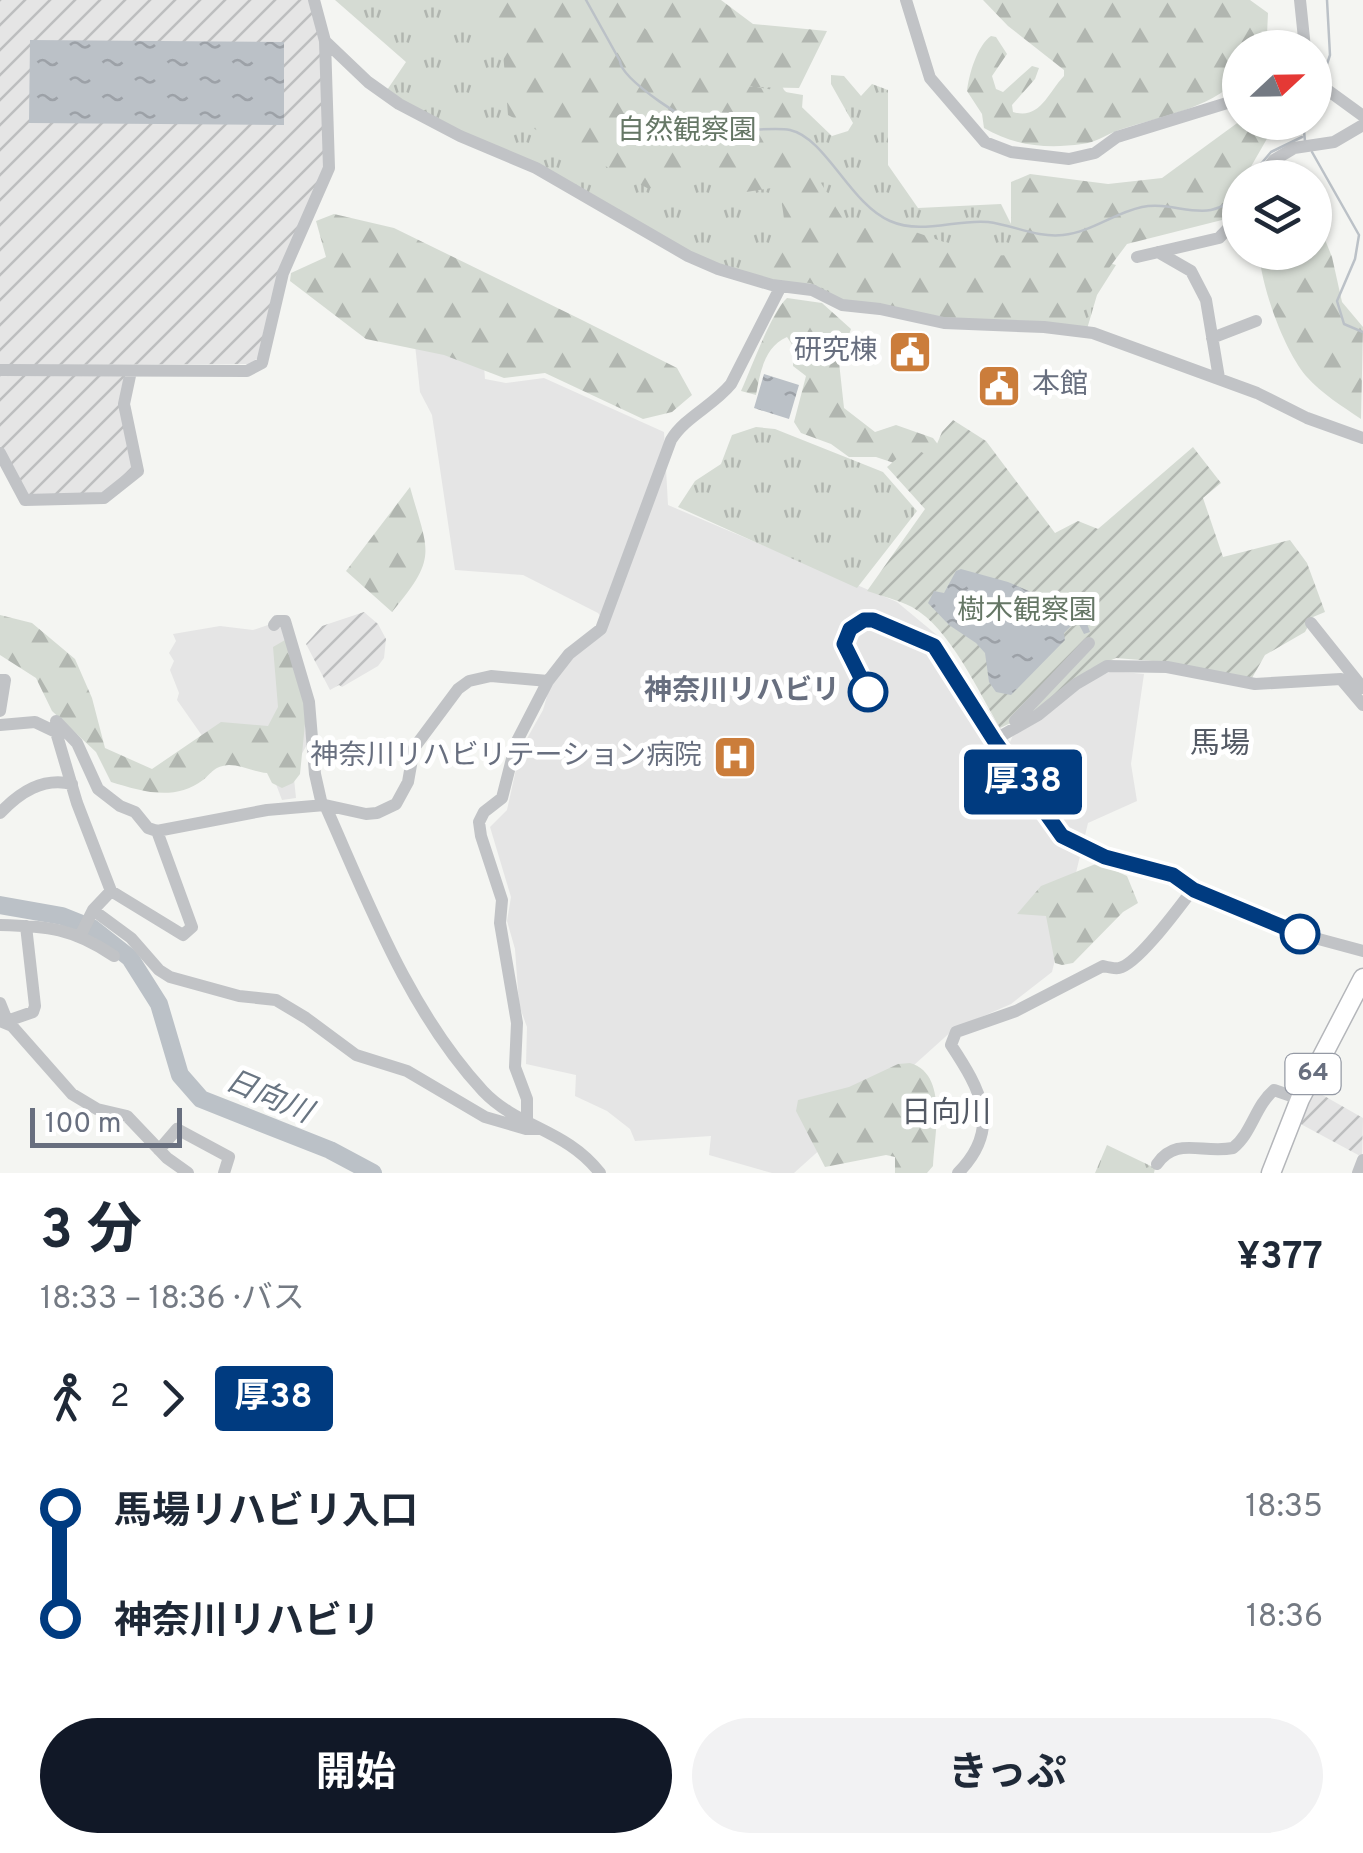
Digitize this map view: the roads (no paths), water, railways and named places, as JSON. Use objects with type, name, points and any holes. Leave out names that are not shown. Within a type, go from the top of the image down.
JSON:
[{"type":"main road","name":"64","points":[[1271,1173],[1300,1099],[1361,989]]},
{"type":"street","points":[[0,370],[247,371],[262,364],[283,272],[329,168],[325,41],[314,0]]},
{"type":"street","points":[[906,0],[930,78],[985,142],[1012,152],[1069,160],[1095,153],[1117,138],[1222,105]]},
{"type":"street","points":[[1300,0],[1303,30]]},
{"type":"street","points":[[325,41],[382,93],[433,122],[536,168],[688,256],[731,274],[812,290],[842,305],[944,323],[1044,326],[1088,332],[1257,392],[1307,418],[1363,438]]},
{"type":"street","points":[[1332,95],[1363,116]]},
{"type":"street","points":[[1274,160],[1310,145],[1334,142],[1363,125]]},
{"type":"street","points":[[1137,257],[1222,236]]},
{"type":"street","points":[[1158,252],[1191,271],[1206,300],[1219,378]]},
{"type":"street","points":[[527,1120],[527,1099],[516,1066],[517,1024],[500,923],[502,900],[480,836],[480,822],[484,812],[502,798],[516,743],[548,681],[570,654],[601,629],[671,440],[677,430],[722,396],[781,286]]},
{"type":"street","points":[[1212,338],[1256,321]]},
{"type":"street","points":[[0,453],[26,500],[107,497],[138,471],[124,404],[132,371]]},
{"type":"street","points":[[274,625],[284,621],[310,702],[315,774],[323,805],[424,1012],[484,1092],[503,1108],[582,1151],[600,1173]]},
{"type":"street","points":[[1310,623],[1363,688]]},
{"type":"street","points":[[994,740],[1089,643]]},
{"type":"street","points":[[1006,730],[1038,715],[1094,672],[1124,663],[1212,673],[1255,684],[1342,679],[1363,706]]},
{"type":"street","points":[[0,725],[48,718],[56,721],[76,743],[98,790],[135,812],[148,828],[156,831],[267,810],[323,805],[378,813],[396,804],[408,782],[414,748],[458,689],[469,681],[492,676],[548,681]]},
{"type":"street","points":[[0,680],[5,680],[0,711]]},
{"type":"street","points":[[35,722],[56,732],[111,890],[183,935],[192,928],[156,831]]},
{"type":"street","points":[[0,813],[17,795],[43,784],[72,784]]},
{"type":"street","points":[[1033,796],[1050,822],[1070,842],[1105,857],[1173,875],[1194,890],[1300,934],[1363,951]]},
{"type":"street","points":[[80,934],[111,890]]},
{"type":"street","points":[[958,1173],[970,1160],[983,1131],[978,1086],[951,1045],[952,1036],[1016,1010],[1103,966],[1125,966],[1159,934],[1194,890]]},
{"type":"street","points":[[92,912],[131,938],[170,977],[239,996],[276,1000],[356,1055],[407,1071],[485,1117],[526,1129],[544,1129]]},
{"type":"street","points":[[0,925],[51,926],[80,934],[114,956]]},
{"type":"street","points":[[5,1022],[33,1012],[36,1006],[26,926]]},
{"type":"street","points":[[0,1003],[5,1022],[66,1089],[86,1104],[126,1116],[158,1150],[188,1173]]},
{"type":"street","points":[[1157,1164],[1165,1152],[1175,1148],[1232,1148],[1244,1136],[1263,1100],[1274,1090],[1300,1099]]},
{"type":"street","points":[[158,1150],[177,1129],[229,1157],[224,1173]]},
{"type":"street","points":[[1358,1173],[1363,1160]]},
{"type":"water","points":[[30,40],[284,42],[284,125],[29,123]]},
{"type":"water","points":[[764,374],[799,385],[789,419],[754,408]]},
{"type":"water","points":[[961,569],[1008,582],[1061,605],[1074,602],[1082,609],[1090,632],[1084,634],[1073,613],[1068,615],[1071,626],[1064,633],[1065,640],[1011,695],[996,692],[989,682],[985,653],[928,603],[934,591],[944,593]]},
{"type":"waterway","points":[[586,0],[623,69],[659,101],[713,132],[782,129],[803,136],[876,213],[902,225],[988,222],[1044,235],[1063,235],[1142,207],[1206,211],[1222,206]]},
{"type":"waterway","points":[[1327,0],[1329,30]]},
{"type":"waterway","points":[[1264,160],[1271,152],[1296,140]]},
{"type":"waterway","points":[[1312,152],[1359,235],[1355,259],[1337,301],[1344,324],[1363,332]]},
{"type":"waterway","name":"日向川","points":[[0,905],[62,916],[92,928],[130,958],[159,1004],[180,1075],[201,1099],[330,1150],[373,1173]]},
{"type":"place","name":"研究棟","points":[[910,352]]},
{"type":"place","name":"本館","points":[[999,386]]},
{"type":"place","name":"神奈川リハビリ","points":[[868,692]]},
{"type":"place","name":"神奈川リハビリテーション病院","points":[[735,757]]},
{"type":"district","name":"馬場","points":[[1220,745]]},
{"type":"district","name":"日向川","points":[[946,1114]]},
{"type":"park label","name":"自然観察園","points":[[687,132]]},
{"type":"park label","name":"樹木観察園","points":[[1027,612]]}]
